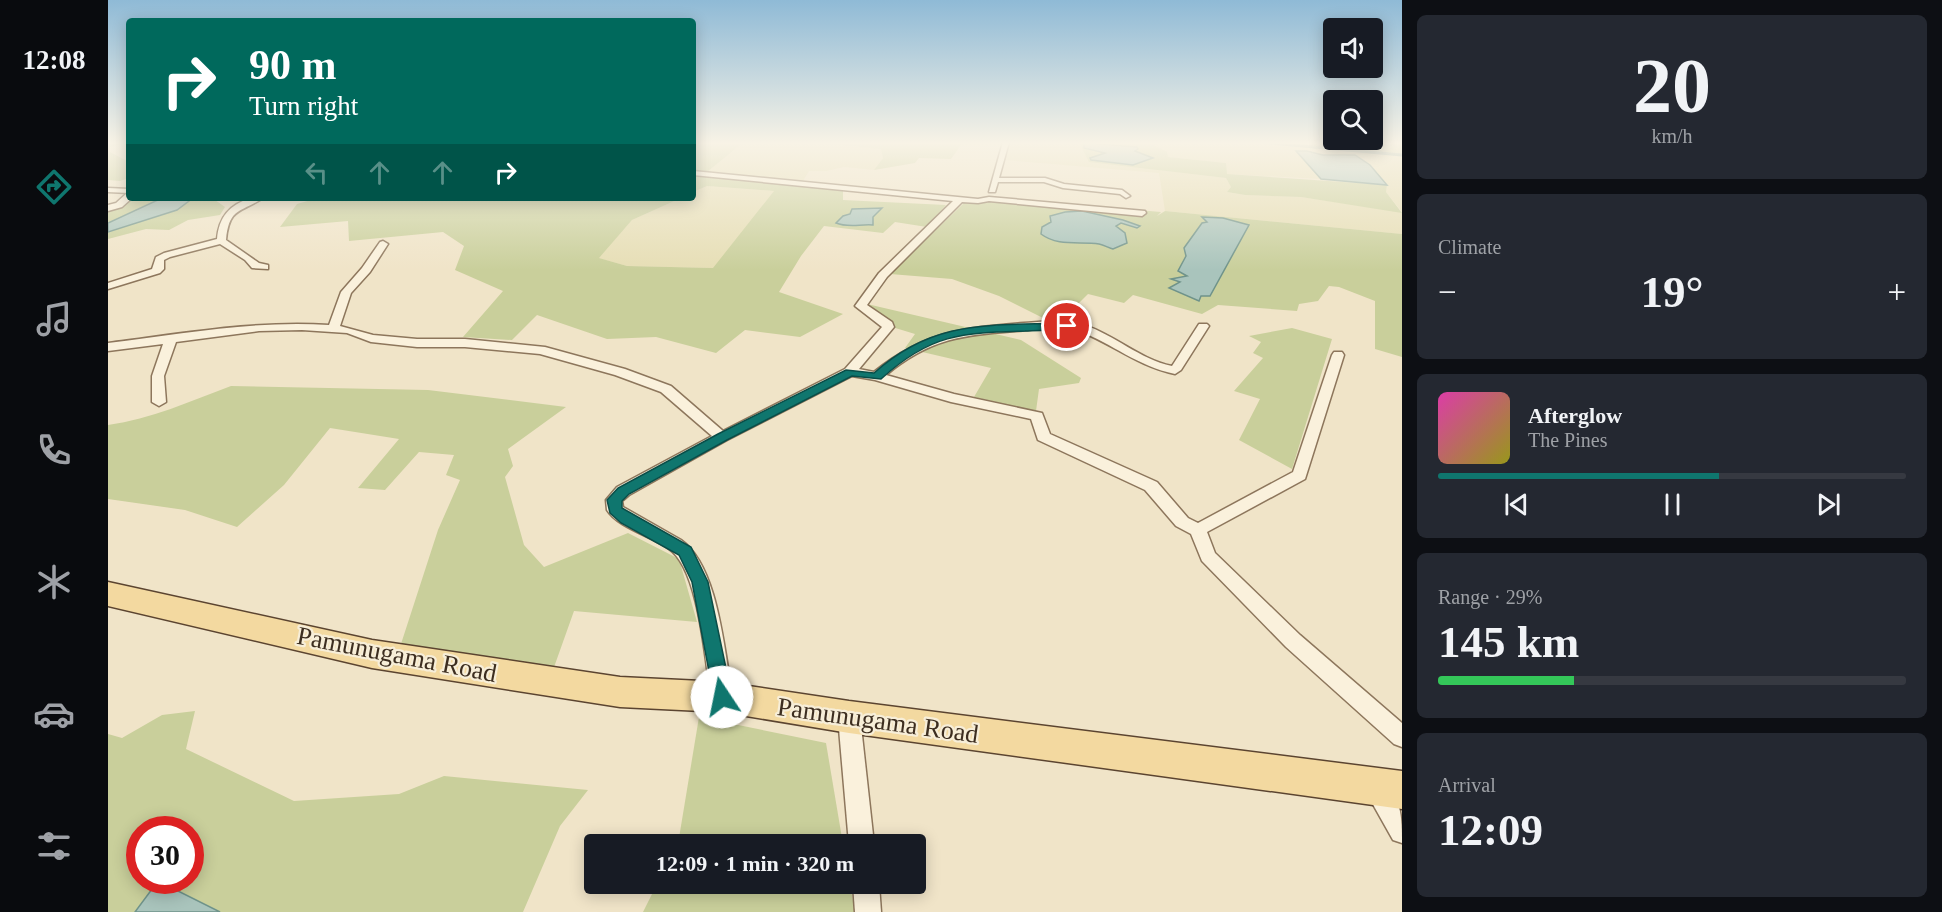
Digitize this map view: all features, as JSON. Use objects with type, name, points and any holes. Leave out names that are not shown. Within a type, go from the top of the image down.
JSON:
[{"type":"main road","name":"Pamunugama Road","points":[[108,594],[372,654],[620,692],[722,697],[849,717],[1388,788]]},
{"type":"street","points":[[817,185],[960,199],[984,201],[989,199],[1142,213]]},
{"type":"street","points":[[989,199],[994,185]]},
{"type":"street","points":[[1059,185],[1122,192],[1126,196]]},
{"type":"street","points":[[108,190],[126,193]]},
{"type":"street","points":[[108,208],[119,205],[126,197]]},
{"type":"street","points":[[722,697],[700,582],[685,551],[626,519],[615,510],[614,500],[623,491],[722,437],[850,372],[888,327],[888,324],[861,306],[864,299],[883,275],[900,261],[960,199]]},
{"type":"street","points":[[221,241],[229,211],[237,205],[250,201]]},
{"type":"street","points":[[108,286],[156,271],[159,269],[159,259],[167,255],[221,241],[248,258],[255,266],[264,267]]},
{"type":"street","points":[[334,328],[346,292],[366,270],[383,244]]},
{"type":"street","points":[[877,376],[899,357],[925,341],[947,334],[1055,325],[1080,327],[1135,358],[1158,368],[1175,370],[1203,326]]},
{"type":"street","points":[[108,346],[259,328],[334,328],[371,338],[541,350],[597,365],[666,389],[722,437]]},
{"type":"street","points":[[159,402],[158,376],[171,338]]},
{"type":"street","points":[[1198,530],[1300,475],[1338,355]]},
{"type":"street","points":[[850,372],[877,376],[951,398],[1037,416],[1043,437],[1151,486],[1182,522],[1198,530],[1208,556],[1293,641],[1402,737]]},
{"type":"street","points":[[849,717],[861,834]]},
{"type":"street","points":[[1388,788],[1402,831]]},
{"type":"street","points":[[867,894],[868,912]]},
{"type":"shaded area","points":[[1161,185],[1230,185],[1231,187],[1227,192],[1301,197],[1402,212],[1402,234],[1165,211]]},
{"type":"shaded area","points":[[1387,185],[1402,185],[1402,212],[1386,192]]},
{"type":"shaded area","points":[[707,186],[775,191],[714,268],[627,266],[598,258],[632,220],[674,201],[696,201],[696,191]]},
{"type":"green space","points":[[696,185],[799,185],[843,189],[843,200],[946,205],[927,227],[895,222],[883,233],[824,226],[801,256],[779,292],[843,314],[800,337],[745,330],[716,353],[656,337],[607,339],[537,315],[512,340],[463,337],[503,291],[455,270],[464,246],[443,232],[349,241],[348,221],[280,227],[297,204],[308,201],[674,201],[632,220],[599,258],[627,266],[713,268],[774,191],[707,186],[696,191]]},
{"type":"green space","points":[[1230,185],[1387,185],[1386,192],[1402,213],[1301,197],[1227,192],[1231,187]]},
{"type":"green space","points":[[994,198],[1161,212],[1157,216],[1165,211],[1402,234],[1402,357],[1375,349],[1375,301],[1339,287],[1329,286],[1318,301],[1299,304],[1297,311],[1218,305],[1202,314],[1133,295],[1124,303],[1088,294],[1063,319],[1045,319],[999,296],[952,279],[890,274],[964,203],[994,202]]},
{"type":"green space","points":[[128,201],[156,201],[108,223],[108,209]]},
{"type":"green space","points":[[189,201],[216,201],[225,207],[220,215],[188,220],[169,230],[146,229],[108,239],[108,232],[177,210]]},
{"type":"green space","points":[[867,304],[1021,340],[1081,378],[1079,383],[1039,389],[1036,411],[974,397],[991,368],[905,348],[915,334],[892,327]]},
{"type":"green space","points":[[1292,328],[1332,339],[1292,469],[1239,440],[1260,399],[1234,391],[1263,358],[1253,353],[1261,342],[1249,336]]},
{"type":"green space","points":[[231,386],[428,390],[566,407],[508,449],[513,466],[505,477],[524,545],[544,567],[628,533],[679,559],[697,622],[574,611],[553,670],[400,647],[438,530],[460,480],[446,475],[454,455],[419,452],[385,490],[358,488],[399,439],[330,428],[284,485],[237,527],[185,510],[108,499],[108,425],[155,414]]},
{"type":"green space","points":[[195,711],[186,749],[294,801],[399,794],[444,776],[588,790],[560,826],[523,912],[220,912],[184,894],[204,894],[204,816],[126,816],[126,894],[148,894],[135,912],[108,912],[108,734],[122,738],[162,715]]},
{"type":"green space","points":[[699,717],[826,743],[841,834],[680,834]]},
{"type":"green space","points":[[652,894],[852,894],[855,912],[643,912]]},
{"type":"water","points":[[156,201],[189,201],[177,210],[108,232],[108,223]]},
{"type":"water","points":[[882,208],[873,217],[873,225],[850,226],[836,223],[843,216],[850,214],[852,209]]},
{"type":"water","points":[[1082,211],[1140,226],[1137,228],[1121,223],[1116,226],[1125,233],[1127,243],[1113,249],[1092,243],[1055,241],[1041,234],[1042,227],[1051,222],[1050,216]]},
{"type":"water","points":[[1202,217],[1223,218],[1249,225],[1210,296],[1201,296],[1199,301],[1169,288],[1180,282],[1171,279],[1187,276],[1178,271],[1186,256],[1184,248],[1202,223],[1207,222]]},
{"type":"water","points":[[148,894],[184,894],[220,912],[135,912]]},
{"type":"route","points":[[722,697],[700,582],[685,551],[626,519],[615,510],[614,500],[623,491],[722,437],[850,372],[877,376],[899,357],[925,341],[947,334],[984,329],[1067,326]]}]
